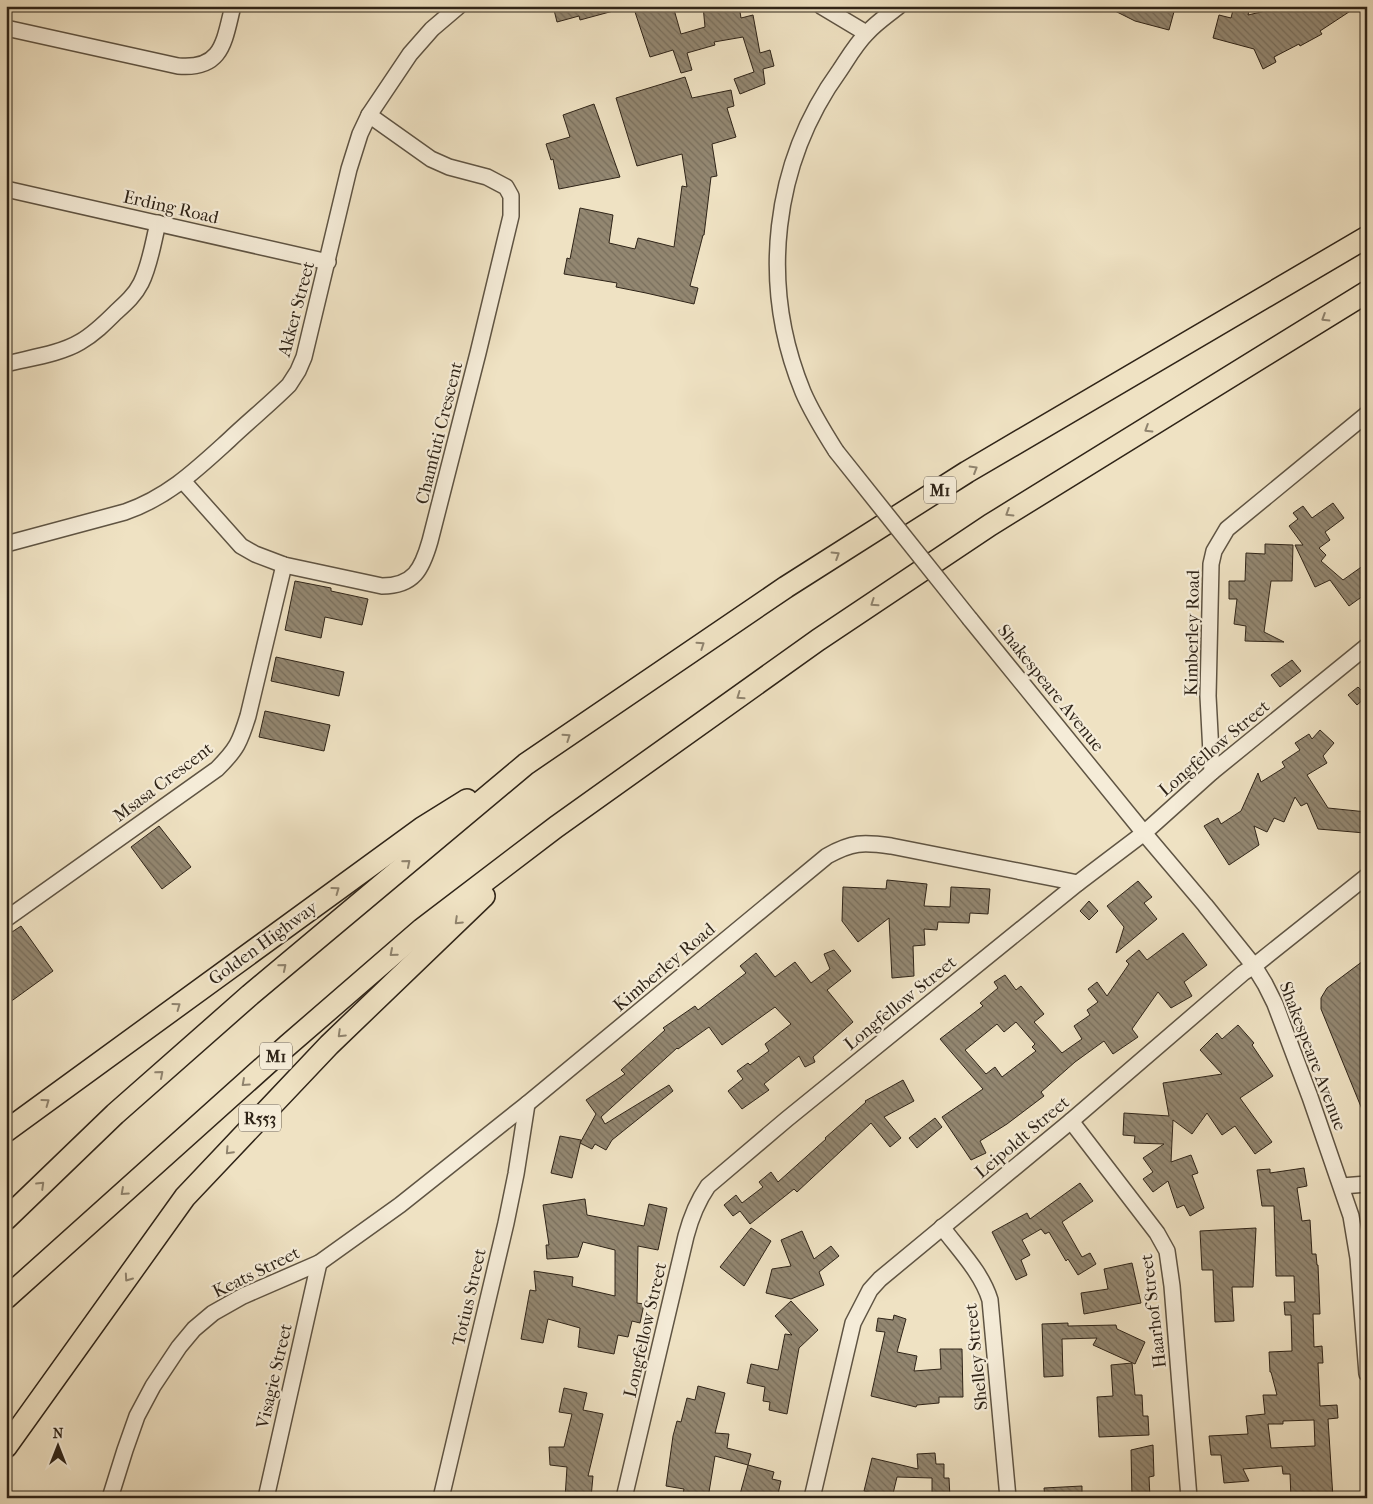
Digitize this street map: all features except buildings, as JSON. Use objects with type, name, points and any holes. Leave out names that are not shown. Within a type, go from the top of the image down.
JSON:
[{"type":"highway","name":"M1","points":[[6,1219],[115,1114],[250,994],[526,764],[786,587],[942,488],[1367,237]]},
{"type":"highway","name":"M1","points":[[6,1298],[281,1051],[414,935],[556,827],[818,640],[990,525],[1367,292]]},
{"type":"highway","name":"Golden Highway","points":[[6,1131],[422,828],[526,764]]},
{"type":"highway","name":"R553","points":[[6,1447],[186,1197],[329,1045],[556,827]]},
{"type":"street","points":[[6,28],[178,66],[190,67],[209,62],[222,47],[232,6]]},
{"type":"street","points":[[821,6],[866,33]]},
{"type":"street","name":"Shakespeare Avenue","points":[[899,6],[866,33],[827,88],[804,131],[789,175],[778,228],[777,278],[783,328],[791,358],[803,392],[817,421],[836,451],[970,619],[1254,966],[1275,1004],[1348,1202],[1355,1231],[1358,1258],[1367,1374]]},
{"type":"street","name":"Akker Street","points":[[6,544],[143,506],[162,496],[183,481],[281,392],[294,377],[304,357],[349,169],[360,134],[369,115],[410,54],[432,29],[456,7]]},
{"type":"street","name":"Chamfuti Crescent","points":[[183,481],[241,546],[255,554],[284,565],[382,586],[398,585],[410,579],[419,570],[426,556],[478,353],[511,216],[511,196],[506,187],[481,175],[449,167],[431,159],[369,115]]},
{"type":"street","name":"Erding Road","points":[[6,189],[328,262]]},
{"type":"street","points":[[6,364],[79,343],[107,321],[127,302],[141,283],[147,268],[158,223]]},
{"type":"street","name":"Kimberley Road","points":[[1212,772],[1208,696],[1211,564],[1214,551],[1227,529],[1367,414]]},
{"type":"street","name":"Msasa Crescent","points":[[6,919],[217,768],[233,752],[241,738],[248,716],[284,565]]},
{"type":"street","name":"Longfellow Street","points":[[624,1498],[692,1213],[699,1198],[708,1186],[787,1119],[1078,882],[1144,833],[1212,772],[1367,646]]},
{"type":"street","name":"Kimberley Road","points":[[319,1263],[400,1205],[527,1104],[827,856],[843,847],[872,843],[1078,882]]},
{"type":"street","name":"Leipoldt Street","points":[[812,1498],[850,1334],[857,1313],[870,1290],[880,1279],[1071,1121],[1243,973],[1367,876]]},
{"type":"street","name":"Totius Street","points":[[441,1498],[506,1224],[527,1104]]},
{"type":"street","name":"Haarhof Street","points":[[1071,1121],[1157,1233],[1167,1251],[1172,1286],[1189,1498]]},
{"type":"street","points":[[1342,1186],[1367,1184]]},
{"type":"street","name":"Shelley Street","points":[[942,1227],[980,1278],[990,1300],[1008,1498]]},
{"type":"street","name":"Keats Street","points":[[110,1498],[137,1416],[174,1353],[194,1329],[213,1313],[243,1296],[319,1263]]},
{"type":"street","name":"Visagie Street","points":[[266,1498],[319,1263]]}]
